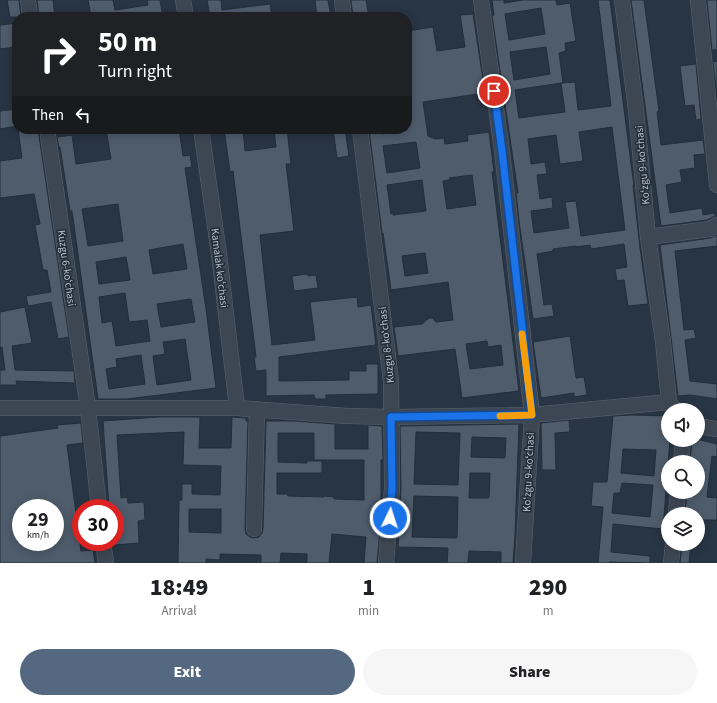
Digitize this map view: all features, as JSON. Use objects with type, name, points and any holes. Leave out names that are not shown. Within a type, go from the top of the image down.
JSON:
[{"type":"street","points":[[28,0],[29,12]]},
{"type":"street","points":[[183,0],[185,12]]},
{"type":"street","points":[[342,0],[343,12]]},
{"type":"street","name":"Koʻzgu 9-koʻchasi","points":[[481,0],[502,151],[532,415],[523,563]]},
{"type":"street","name":"Koʻzgu 9-koʻchasi","points":[[622,0],[636,110],[648,237],[672,403]]},
{"type":"street","points":[[698,0],[717,185]]},
{"type":"street","name":"Kuzgu 6-koʻchasi","points":[[48,134],[88,408],[98,499]]},
{"type":"street","name":"Kamalak koʻchasi","points":[[202,134],[219,254],[237,408]]},
{"type":"street","name":"Kuzgu 8-koʻchasi","points":[[361,134],[391,381],[392,488],[386,563]]},
{"type":"street","points":[[648,237],[710,229],[717,225]]},
{"type":"street","points":[[0,408],[237,408],[347,416],[391,417],[532,415],[661,407]]},
{"type":"street","points":[[254,529],[257,409]]},
{"type":"street","points":[[705,427],[717,429]]},
{"type":"street","points":[[104,551],[106,563]]},
{"type":"street","points":[[671,563],[672,551]]},
{"type":"building","points":[[7,0],[19,0],[20,12],[12,12],[12,17],[10,17]]},
{"type":"building","points":[[37,0],[53,0],[54,12],[38,12]]},
{"type":"building","points":[[88,0],[113,0],[115,10],[148,5],[147,0],[160,0],[162,12],[90,12]]},
{"type":"building","points":[[207,0],[221,0],[222,10],[270,4],[271,12],[209,12]]},
{"type":"building","points":[[315,0],[328,0],[330,12],[316,12]]},
{"type":"building","points":[[351,0],[366,0],[368,12],[352,12]]},
{"type":"building","points":[[492,0],[504,0],[504,3],[523,0],[556,0],[557,5],[570,3],[576,41],[565,43],[566,51],[559,53],[563,83],[575,82],[578,110],[611,106],[598,0],[610,0],[648,304],[628,306],[624,280],[617,281],[615,269],[627,267],[624,244],[591,249],[590,245],[553,249],[553,251],[537,254],[544,305],[552,304],[554,316],[533,319],[519,221],[516,193],[518,193],[492,16],[494,15]],"holes":[[[541,8],[545,34],[509,40],[505,14]],[[546,47],[550,74],[514,80],[510,52]],[[561,83],[565,112],[519,118],[515,90]],[[612,127],[625,230],[581,236],[576,201],[565,202],[569,228],[534,233],[531,211],[553,208],[552,197],[540,199],[537,175],[547,174],[545,162],[531,164],[528,139],[556,135],[560,164],[583,161],[579,132]]]},
{"type":"building","points":[[631,0],[644,0],[659,111],[657,112],[661,145],[703,140],[705,154],[694,155],[695,168],[680,170],[682,182],[666,185],[670,213],[702,208],[703,215],[715,213],[715,216],[707,220],[661,226]]},
{"type":"building","points":[[707,0],[717,0],[717,50],[712,50]]},
{"type":"building","points":[[473,14],[485,93],[423,102],[428,136],[435,139],[444,138],[445,144],[468,141],[467,135],[489,132],[494,172],[492,172],[519,391],[462,398],[455,349],[398,356],[394,327],[422,324],[429,318],[432,318],[436,322],[453,320],[448,282],[391,290],[370,134],[412,134],[412,30],[433,27],[437,51],[465,47],[460,15]],"holes":[[[416,142],[420,168],[387,173],[383,146]],[[472,175],[476,205],[447,209],[443,181],[450,180],[449,178]],[[422,180],[426,211],[391,214],[387,185]],[[425,253],[428,273],[405,276],[402,256]],[[487,341],[488,347],[501,345],[503,365],[470,369],[466,344]]]},
{"type":"building","points":[[12,24],[12,48],[0,49],[0,25]]},
{"type":"building","points":[[717,61],[717,97],[713,62]]},
{"type":"building","points":[[696,64],[701,119],[696,120],[694,105],[685,106],[680,66]]},
{"type":"building","points":[[12,110],[12,127],[0,129],[0,111]]},
{"type":"building","points":[[19,134],[39,134],[69,337],[58,339],[51,302],[28,306],[26,296],[51,292],[47,270],[43,270],[35,225],[40,224],[34,194],[0,198],[0,161],[22,158]]},
{"type":"building","points":[[107,134],[180,134],[183,156],[190,155],[192,167],[185,168],[216,388],[127,399],[98,399],[72,211],[70,211],[60,147],[57,137],[72,135],[76,164],[111,159]],"holes":[[[118,204],[123,241],[88,246],[82,209]],[[183,244],[187,269],[153,274],[149,250]],[[126,257],[130,280],[99,284],[96,262]],[[125,293],[129,322],[147,320],[150,341],[116,346],[112,321],[102,323],[99,297]],[[191,299],[195,322],[161,327],[157,304]],[[185,339],[191,380],[157,385],[153,356],[165,354],[163,342]],[[141,355],[145,384],[109,389],[106,369],[117,367],[116,359]]]},
{"type":"building","points":[[225,134],[243,134],[245,151],[276,147],[275,134],[288,134],[291,164],[286,164],[294,231],[260,235],[272,345],[315,340],[310,302],[357,297],[358,307],[371,305],[376,345],[279,357],[279,381],[349,380],[349,371],[366,371],[366,364],[378,364],[378,394],[326,395],[326,399],[315,399],[314,395],[266,396],[266,370],[256,371],[254,357],[256,357],[233,171],[230,172]]},
{"type":"building","points":[[334,134],[346,134],[349,156],[337,158]]},
{"type":"building","points":[[717,235],[717,246],[675,251],[684,330],[694,329],[696,338],[685,340],[690,381],[717,384],[717,399],[690,395],[678,396],[660,245],[711,238]]},
{"type":"building","points":[[308,274],[308,276],[316,275],[318,288],[294,291],[292,276]]},
{"type":"building","points":[[25,307],[32,343],[12,346],[15,370],[74,371],[75,383],[16,381],[17,385],[0,385],[0,370],[5,370],[2,347],[0,347],[0,312]]},
{"type":"building","points":[[570,336],[576,378],[584,377],[587,395],[574,397],[574,393],[541,398],[533,342]]},
{"type":"building","points":[[613,416],[661,416],[661,447],[669,447],[669,455],[661,455],[661,499],[665,499],[665,507],[661,507],[661,529],[613,524],[611,552],[650,556],[650,563],[598,563],[603,507],[591,506],[593,482],[607,482]],"holes":[[[623,449],[656,450],[654,476],[621,473]],[[622,483],[653,485],[650,517],[612,513],[614,493],[620,493]]]},
{"type":"building","points":[[159,417],[200,417],[199,448],[231,448],[232,417],[246,418],[246,421],[248,421],[245,529],[246,534],[253,538],[259,537],[263,529],[266,421],[294,421],[335,424],[335,449],[368,449],[368,425],[382,426],[383,460],[381,460],[381,519],[377,563],[364,563],[366,537],[332,534],[329,563],[307,563],[307,554],[281,553],[280,563],[261,563],[261,555],[220,554],[220,560],[206,559],[206,563],[178,563],[179,500],[182,500],[182,484],[192,484],[192,494],[220,495],[221,466],[183,465],[184,432],[117,435],[121,498],[127,497],[128,503],[144,502],[145,520],[138,521],[139,543],[124,544],[124,499],[108,499],[103,421]],"holes":[[[278,433],[314,433],[314,460],[364,460],[364,500],[334,499],[334,497],[324,496],[288,496],[287,494],[277,494],[277,473],[322,473],[322,461],[307,461],[307,463],[278,462]],[[189,509],[221,509],[221,533],[189,532]]]},
{"type":"building","points":[[569,420],[570,432],[555,433],[556,470],[542,470],[541,423]]},
{"type":"building","points":[[81,423],[83,443],[67,445],[74,499],[72,499],[72,551],[93,551],[95,563],[0,563],[0,436],[58,428],[57,425]]},
{"type":"building","points":[[519,424],[513,563],[501,563],[501,552],[469,551],[468,563],[447,563],[448,548],[398,547],[401,488],[400,426]],"holes":[[[416,432],[460,433],[458,485],[414,484]],[[472,437],[506,438],[505,458],[471,457]],[[470,473],[490,473],[489,498],[469,498]],[[414,496],[458,497],[457,538],[412,537]]]},
{"type":"building","points":[[705,441],[717,444],[717,457],[712,456],[707,497],[717,498],[717,520],[705,520],[705,507],[686,507],[686,499],[705,499],[705,455],[691,455],[691,447],[705,447]]},
{"type":"building","points":[[681,551],[690,551],[689,563],[680,563]]},
{"type":"slow traffic","points":[[500,416],[532,415],[522,334]]},
{"type":"route","points":[[390,518],[392,488],[391,417],[532,415],[494,91]]}]
